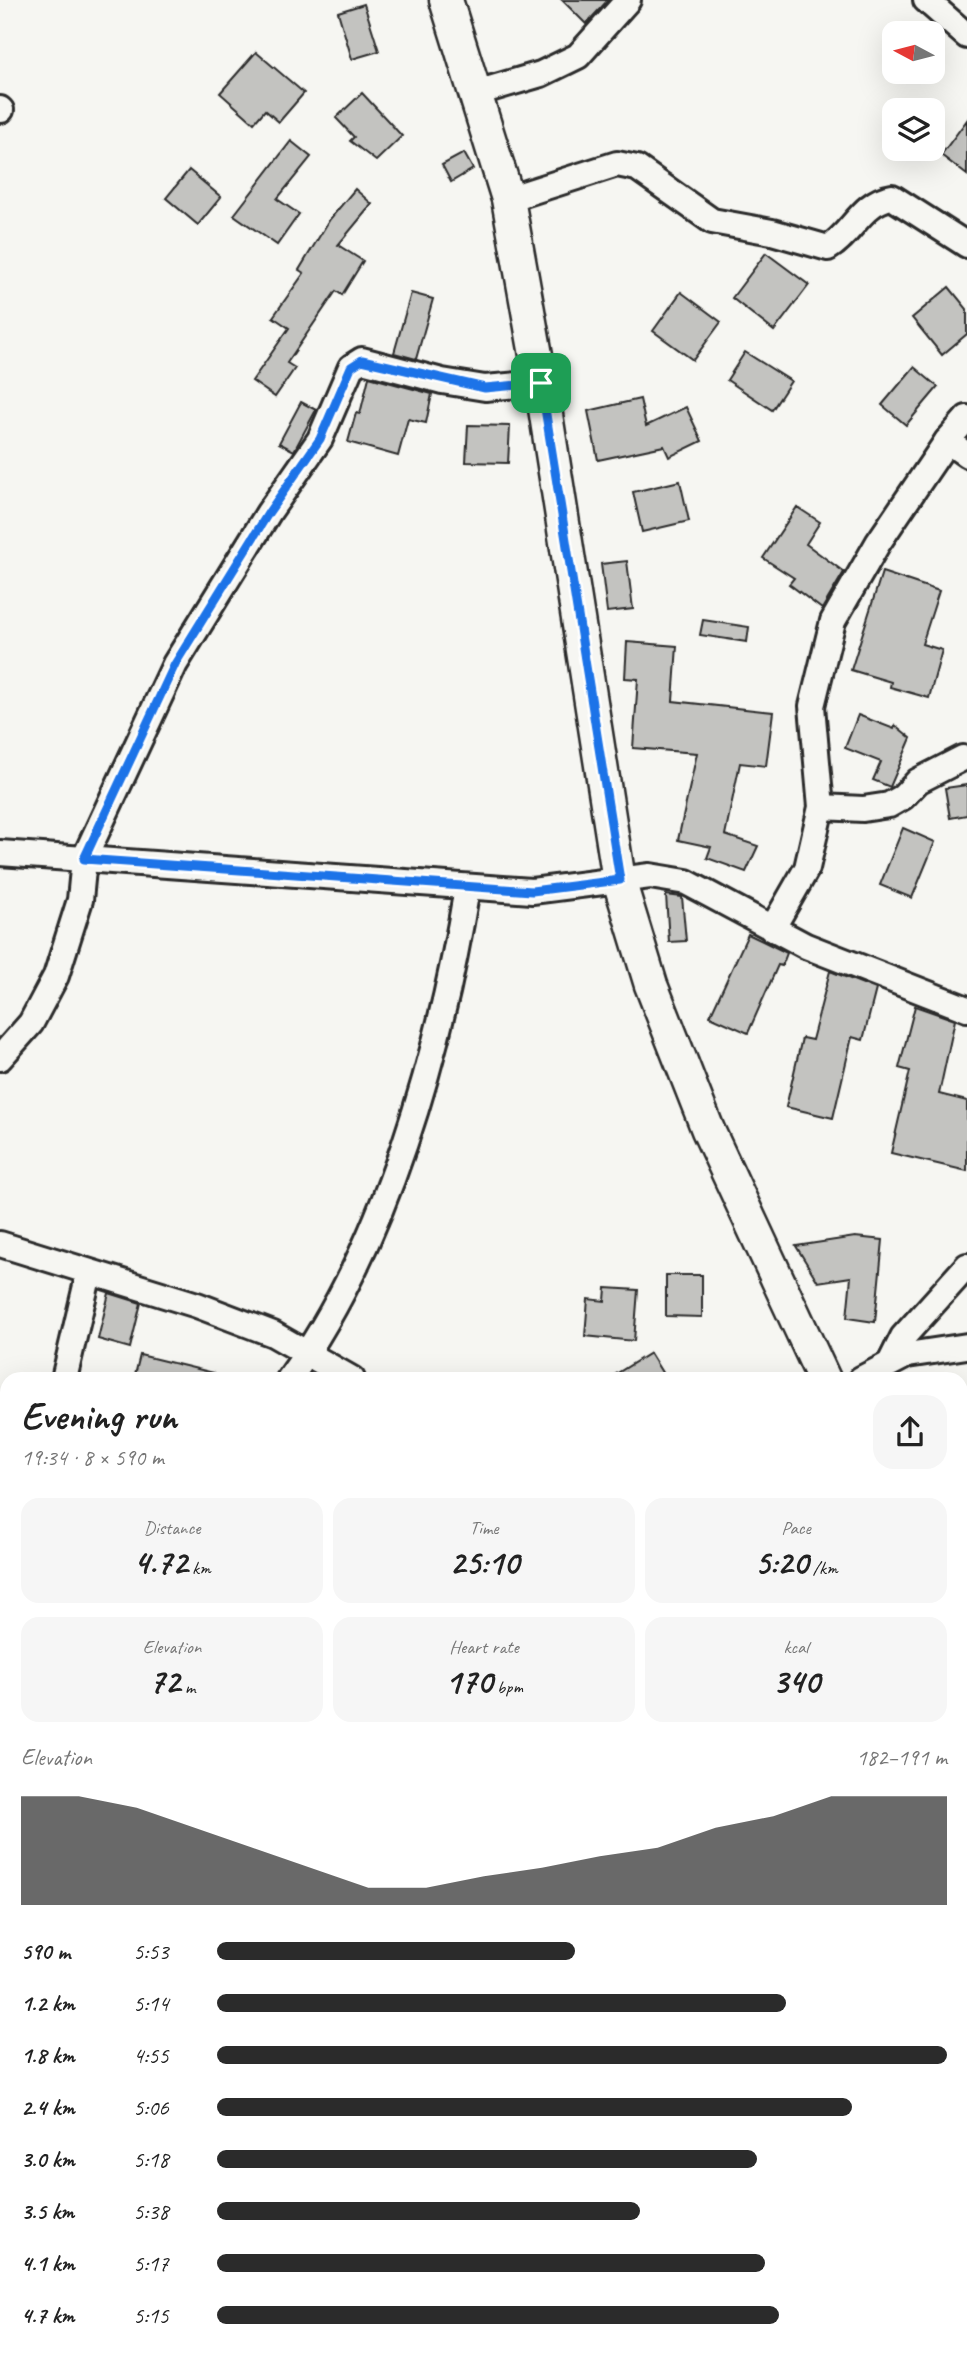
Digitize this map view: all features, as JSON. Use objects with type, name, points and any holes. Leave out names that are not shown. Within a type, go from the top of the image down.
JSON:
[{"type":"main road","points":[[446,0],[508,199],[541,383],[620,880],[651,985],[708,1129],[821,1372]]},
{"type":"street","points":[[476,93],[541,74],[578,56],[628,0]]},
{"type":"street","points":[[926,0],[967,36]]},
{"type":"street","points":[[508,199],[617,164],[637,169],[712,221],[772,232],[828,248],[838,242],[870,204],[892,198],[967,245]]},
{"type":"street","points":[[0,1058],[32,1023],[56,975],[80,900],[84,859],[175,664],[262,523],[320,439],[356,362],[362,360],[485,388],[541,383]]},
{"type":"street","points":[[772,929],[807,867],[821,807],[812,706],[833,621],[878,543],[947,441],[967,418]]},
{"type":"street","points":[[947,441],[967,455]]},
{"type":"street","points":[[821,807],[863,809],[889,805],[903,797],[918,780],[963,758]]},
{"type":"street","points":[[0,853],[532,891],[650,876],[686,882],[806,946],[967,1009]]},
{"type":"street","points":[[294,1372],[307,1354],[384,1205],[425,1073],[455,963],[467,888]]},
{"type":"street","points":[[0,1244],[197,1306],[273,1334],[339,1372]]},
{"type":"street","points":[[890,1363],[903,1337],[967,1266]]},
{"type":"street","points":[[66,1372],[89,1273]]},
{"type":"street","points":[[874,1372],[907,1356],[967,1346]]},
{"type":"building","points":[[562,0],[608,0],[586,24]]},
{"type":"building","points":[[364,4],[379,51],[352,59],[338,12]]},
{"type":"building","points":[[256,52],[304,93],[279,122],[265,110],[254,123],[220,93]]},
{"type":"building","points":[[362,93],[402,136],[376,161],[350,141],[354,137],[336,118]]},
{"type":"building","points":[[967,120],[967,175],[945,158],[945,150]]},
{"type":"building","points":[[291,141],[311,157],[277,199],[299,214],[277,245],[234,215]]},
{"type":"building","points":[[464,153],[473,169],[451,182],[442,165]]},
{"type":"building","points":[[189,170],[221,197],[198,225],[166,198]]},
{"type":"building","points":[[355,189],[372,204],[338,245],[363,261],[342,295],[336,291],[287,363],[295,368],[275,397],[252,381],[289,328],[273,317],[304,273],[299,270],[330,219]]},
{"type":"building","points":[[766,253],[809,285],[774,331],[732,298]]},
{"type":"building","points":[[949,287],[967,309],[967,334],[942,355],[912,318]]},
{"type":"building","points":[[681,292],[721,322],[693,360],[653,331]]},
{"type":"building","points":[[411,293],[433,299],[416,359],[394,353]]},
{"type":"building","points":[[745,352],[791,381],[772,410],[727,380]]},
{"type":"building","points":[[914,367],[938,387],[906,425],[882,405]]},
{"type":"building","points":[[369,377],[432,394],[426,423],[408,419],[398,456],[348,442],[356,413],[360,414]]},
{"type":"building","points":[[640,399],[646,426],[686,407],[702,441],[669,457],[664,446],[598,460],[588,411]]},
{"type":"building","points":[[301,402],[316,410],[294,451],[279,443]]},
{"type":"building","points":[[468,425],[510,426],[508,463],[466,462]]},
{"type":"building","points":[[680,481],[689,521],[642,532],[633,492]]},
{"type":"building","points":[[797,507],[820,522],[806,544],[844,572],[822,609],[789,584],[794,578],[763,558]]},
{"type":"building","points":[[627,561],[633,609],[607,612],[601,564]]},
{"type":"building","points":[[882,572],[939,591],[922,644],[942,650],[929,698],[890,687],[891,682],[851,670]]},
{"type":"building","points":[[703,620],[749,627],[747,642],[700,635]]},
{"type":"building","points":[[627,642],[677,646],[673,701],[773,712],[766,766],[740,763],[725,835],[758,846],[746,872],[707,858],[711,847],[678,840],[697,753],[633,748],[638,679],[625,678]]},
{"type":"building","points":[[858,715],[894,729],[895,725],[911,738],[890,787],[873,780],[881,762],[845,748]]},
{"type":"building","points":[[967,785],[967,815],[950,818],[945,788]]},
{"type":"building","points":[[903,828],[935,842],[912,898],[880,885]]},
{"type":"building","points":[[666,895],[682,897],[686,941],[669,942]]},
{"type":"building","points":[[748,934],[787,953],[782,966],[778,965],[748,1033],[710,1016]]},
{"type":"building","points":[[830,971],[876,989],[863,1040],[852,1037],[833,1118],[786,1107],[802,1038],[812,1040]]},
{"type":"building","points":[[915,1006],[955,1020],[939,1094],[967,1101],[967,1171],[891,1153],[910,1071],[899,1068]]},
{"type":"building","points":[[855,1237],[883,1240],[875,1322],[847,1318],[851,1277],[818,1282],[796,1246]]},
{"type":"building","points":[[666,1275],[702,1275],[702,1317],[666,1316]]},
{"type":"building","points":[[606,1288],[638,1290],[634,1341],[585,1336],[588,1299],[605,1301]]},
{"type":"building","points":[[109,1293],[141,1303],[130,1348],[98,1339]]},
{"type":"building","points":[[650,1353],[662,1372],[619,1372]]},
{"type":"building","points":[[140,1355],[210,1372],[136,1372]]},
{"type":"route","points":[[362,360],[442,381],[485,388],[541,383],[600,770],[620,880],[532,891],[84,859],[175,664],[218,591],[320,439],[346,384],[351,367],[362,360]]}]
